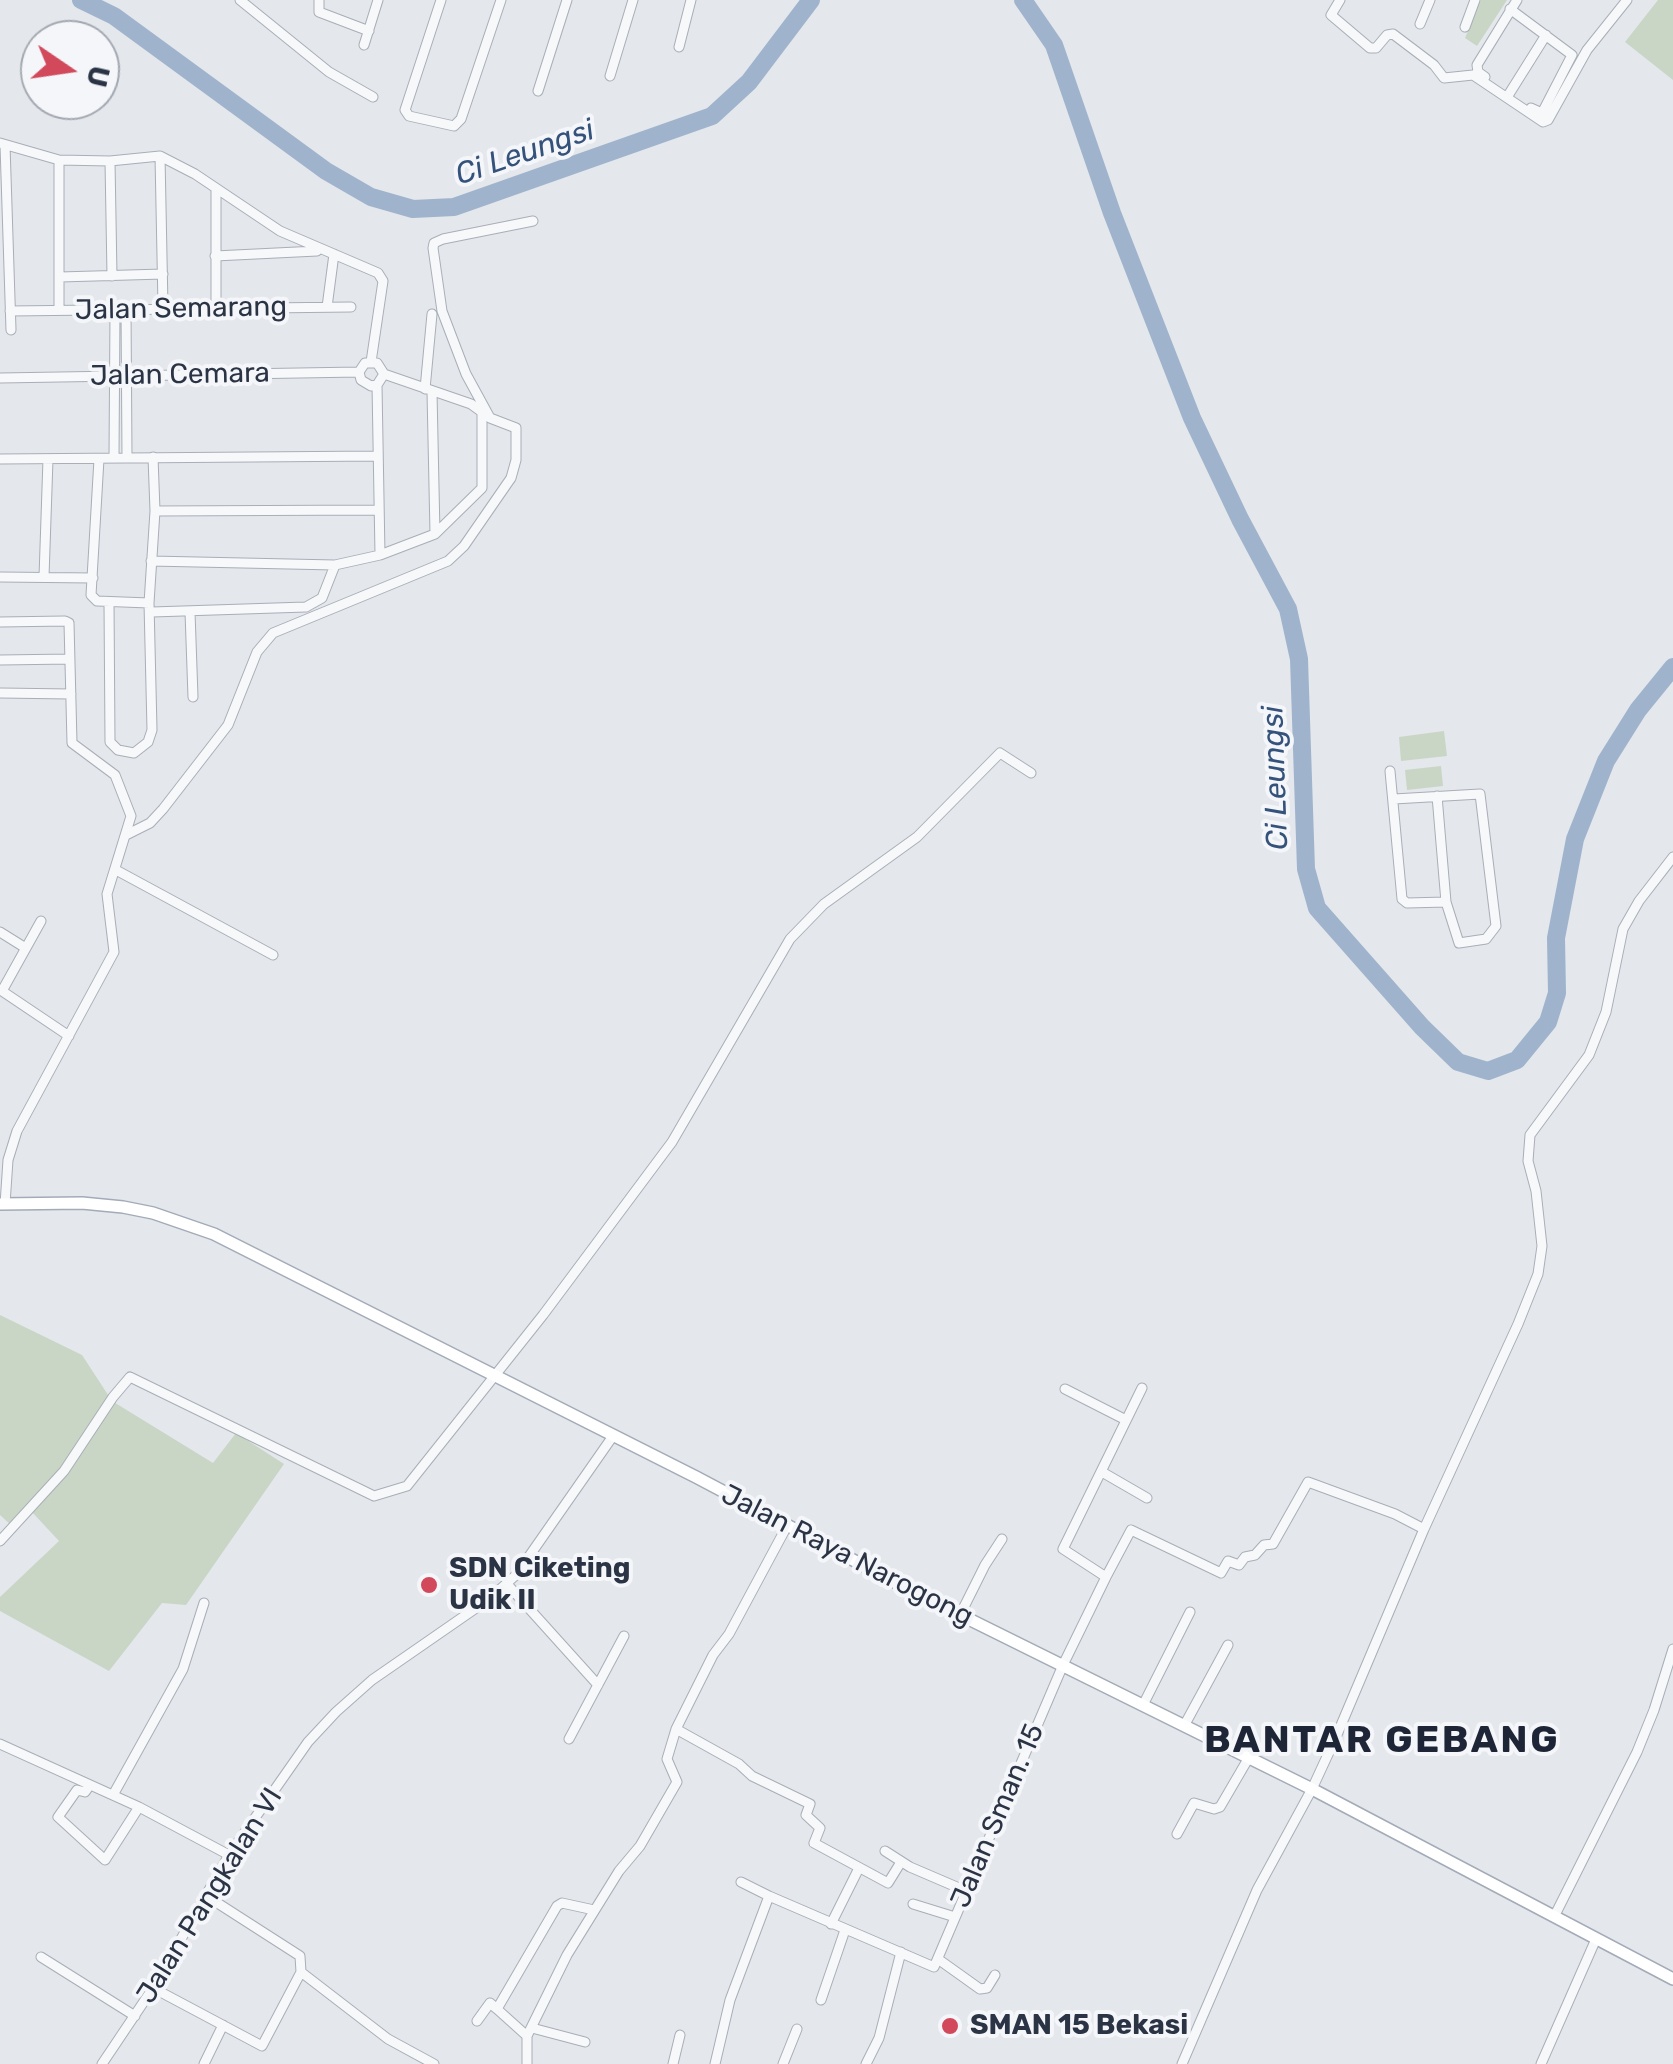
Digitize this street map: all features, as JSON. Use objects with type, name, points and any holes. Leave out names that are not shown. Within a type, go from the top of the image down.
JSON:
[{"type":"main road","name":"Jalan Raya Narogong","points":[[3,1204],[109,1206],[186,1224],[322,1288],[960,1615],[1312,1790],[1673,1978]]},
{"type":"street","points":[[240,0],[329,72],[373,97]]},
{"type":"street","points":[[319,0],[319,12],[369,31]]},
{"type":"street","points":[[364,45],[378,0]]},
{"type":"street","points":[[440,0],[405,110],[408,116],[454,126],[462,119],[501,0]]},
{"type":"street","points":[[538,91],[567,0]]},
{"type":"street","points":[[610,76],[633,0]]},
{"type":"street","points":[[680,47],[691,0]]},
{"type":"street","points":[[1340,0],[1331,15],[1370,48],[1376,48],[1392,34],[1434,65],[1444,78],[1472,74],[1543,122],[1548,120],[1586,50],[1628,0]]},
{"type":"street","points":[[1420,24],[1430,0]]},
{"type":"street","points":[[1466,27],[1475,0]]},
{"type":"street","points":[[1514,4],[1572,55],[1542,113],[1508,94],[1476,69],[1514,4]]},
{"type":"street","points":[[1508,94],[1546,34]]},
{"type":"street","points":[[11,330],[2,144],[59,160],[110,161],[160,156],[280,231],[378,273],[382,278],[371,362]]},
{"type":"street","points":[[160,156],[163,307]]},
{"type":"street","points":[[59,160],[59,310]]},
{"type":"street","points":[[110,161],[112,276]]},
{"type":"street","points":[[216,190],[216,308]]},
{"type":"street","points":[[126,835],[150,823],[164,809],[228,725],[256,652],[272,632],[448,561],[464,546],[511,478],[516,460],[516,428],[490,418],[466,374],[442,311],[432,248],[434,242],[443,239],[533,221]]},
{"type":"street","points":[[215,256],[329,252]]},
{"type":"street","points":[[328,307],[329,252]]},
{"type":"street","points":[[60,277],[164,274]]},
{"type":"street","name":"Jalan Semarang","points":[[10,311],[351,307]]},
{"type":"street","points":[[120,310],[127,457]]},
{"type":"street","points":[[432,314],[428,390],[434,534]]},
{"type":"street","points":[[378,384],[366,384],[359,372],[365,364],[371,362],[382,368],[384,374],[378,384],[380,555]]},
{"type":"street","name":"Jalan Cemara","points":[[0,378],[359,372]]},
{"type":"street","points":[[151,562],[335,565],[380,555],[434,534],[482,488],[483,417],[478,406],[384,374]]},
{"type":"street","points":[[114,458],[121,376]]},
{"type":"street","points":[[0,459],[378,456]]},
{"type":"street","points":[[100,458],[93,599],[190,612],[306,607],[322,598],[335,565]]},
{"type":"street","points":[[109,602],[110,742],[118,750],[134,753],[148,742],[152,730],[154,458]]},
{"type":"street","points":[[44,577],[48,459]]},
{"type":"street","points":[[155,512],[378,510]]},
{"type":"street","points":[[0,578],[92,578]]},
{"type":"street","points":[[190,612],[193,697]]},
{"type":"street","points":[[0,622],[67,621],[72,743],[120,783],[131,816],[107,894],[114,952],[17,1132],[8,1160],[3,1204]]},
{"type":"street","points":[[0,660],[70,659]]},
{"type":"street","points":[[0,694],[71,694]]},
{"type":"street","points":[[0,1541],[64,1471],[112,1397],[130,1377],[374,1496],[407,1486],[495,1378],[672,1142],[790,938],[824,904],[918,837],[1000,754],[1031,773]]},
{"type":"street","points":[[1390,771],[1402,899],[1407,903],[1446,902]]},
{"type":"street","points":[[1394,800],[1437,796],[1480,794],[1496,926],[1486,939],[1459,943],[1446,902],[1437,796]]},
{"type":"street","points":[[1182,2064],[1258,1890],[1312,1790],[1538,1274],[1542,1246],[1536,1190],[1528,1160],[1530,1134],[1589,1055],[1606,1012],[1623,928],[1673,857]]},
{"type":"street","points":[[116,870],[273,955]]},
{"type":"street","points":[[42,921],[2,990],[69,1036]]},
{"type":"street","points":[[0,932],[24,947]]},
{"type":"street","points":[[1106,1578],[1063,1551],[1142,1388]]},
{"type":"street","points":[[1065,1389],[1126,1420]]},
{"type":"street","name":"Jalan Pangkalan VI","points":[[102,2064],[153,1988],[229,1855],[308,1742],[372,1680],[507,1584],[563,1512],[613,1436]]},
{"type":"street","points":[[1102,1472],[1147,1498]]},
{"type":"street","name":"Jalan Sman. 15","points":[[936,1963],[1063,1666],[1132,1530],[1221,1574],[1228,1561],[1240,1565],[1244,1557],[1256,1556],[1264,1545],[1273,1544],[1309,1482],[1396,1514],[1424,1529]]},
{"type":"street","points":[[528,2064],[530,2032],[566,1955],[619,1871],[640,1846],[677,1782],[667,1759],[676,1729],[713,1655],[729,1634],[742,1600],[787,1526]]},
{"type":"street","points":[[960,1615],[1002,1539]]},
{"type":"street","points":[[507,1584],[598,1685]]},
{"type":"street","points":[[113,1795],[182,1669],[204,1603]]},
{"type":"street","points":[[1143,1705],[1190,1612]]},
{"type":"street","points":[[569,1739],[624,1636]]},
{"type":"street","points":[[1184,1726],[1228,1646]]},
{"type":"street","points":[[1555,1916],[1637,1752],[1673,1649]]},
{"type":"street","points":[[676,1729],[739,1764],[752,1776],[810,1804],[806,1815],[820,1828],[814,1843],[888,1883],[901,1862]]},
{"type":"street","points":[[0,1744],[139,1806],[229,1855]]},
{"type":"street","points":[[1177,1834],[1194,1802],[1214,1809],[1220,1806],[1248,1758]]},
{"type":"street","points":[[90,1785],[85,1792],[78,1790],[58,1817],[105,1860],[139,1806]]},
{"type":"street","points":[[884,1851],[966,1891]]},
{"type":"street","points":[[831,1924],[860,1868]]},
{"type":"street","points":[[741,1882],[844,1930],[936,1963],[980,1988],[987,1988],[995,1975]]},
{"type":"street","points":[[153,1988],[262,2046],[302,1972],[300,1956],[205,1895]]},
{"type":"street","points":[[715,2064],[730,2000],[769,1896]]},
{"type":"street","points":[[497,2008],[557,1906],[562,1903],[594,1910]]},
{"type":"street","points":[[913,1904],[955,1917]]},
{"type":"street","points":[[821,2000],[844,1930]]},
{"type":"street","points":[[1541,2064],[1596,1940]]},
{"type":"street","points":[[866,2064],[879,2038],[901,1952]]},
{"type":"street","points":[[41,1957],[135,2016]]},
{"type":"street","points":[[302,1972],[388,2039],[434,2064]]},
{"type":"street","points":[[477,2021],[490,2003],[530,2032],[585,2042]]},
{"type":"street","points":[[204,2064],[223,2025]]},
{"type":"street","points":[[783,2064],[797,2029]]},
{"type":"street","points":[[672,2064],[680,2035]]},
{"type":"green space","points":[[1481,0],[1507,0],[1477,46],[1465,38]]},
{"type":"green space","points":[[1658,0],[1673,0],[1673,80],[1625,42]]},
{"type":"green space","points":[[1444,731],[1447,756],[1401,761],[1399,737]]},
{"type":"green space","points":[[1441,766],[1443,786],[1407,790],[1405,770]]},
{"type":"green space","points":[[0,1315],[82,1355],[112,1401],[213,1463],[236,1433],[284,1464],[186,1605],[162,1603],[109,1671],[0,1611],[0,1597],[59,1541],[31,1511],[11,1525],[0,1515]]},
{"type":"waterway","name":"Ci Leungsi","points":[[81,0],[114,16],[326,171],[371,197],[413,209],[454,207],[712,116],[749,82],[811,0]]},
{"type":"waterway","name":"Ci Leungsi","points":[[1023,0],[1054,45],[1112,213],[1192,418],[1288,609],[1299,659],[1306,869],[1317,908],[1458,1062],[1488,1071],[1517,1060],[1548,1022],[1557,993],[1556,938],[1575,839],[1606,761],[1638,710],[1673,667]]},
{"type":"place","name":"SDN Ciketing Udik II","points":[[429,1585]]},
{"type":"place","name":"SMAN 15 Bekasi","points":[[950,2026]]},
{"type":"district","name":"BANTAR GEBANG","points":[[1382,1741]]}]
